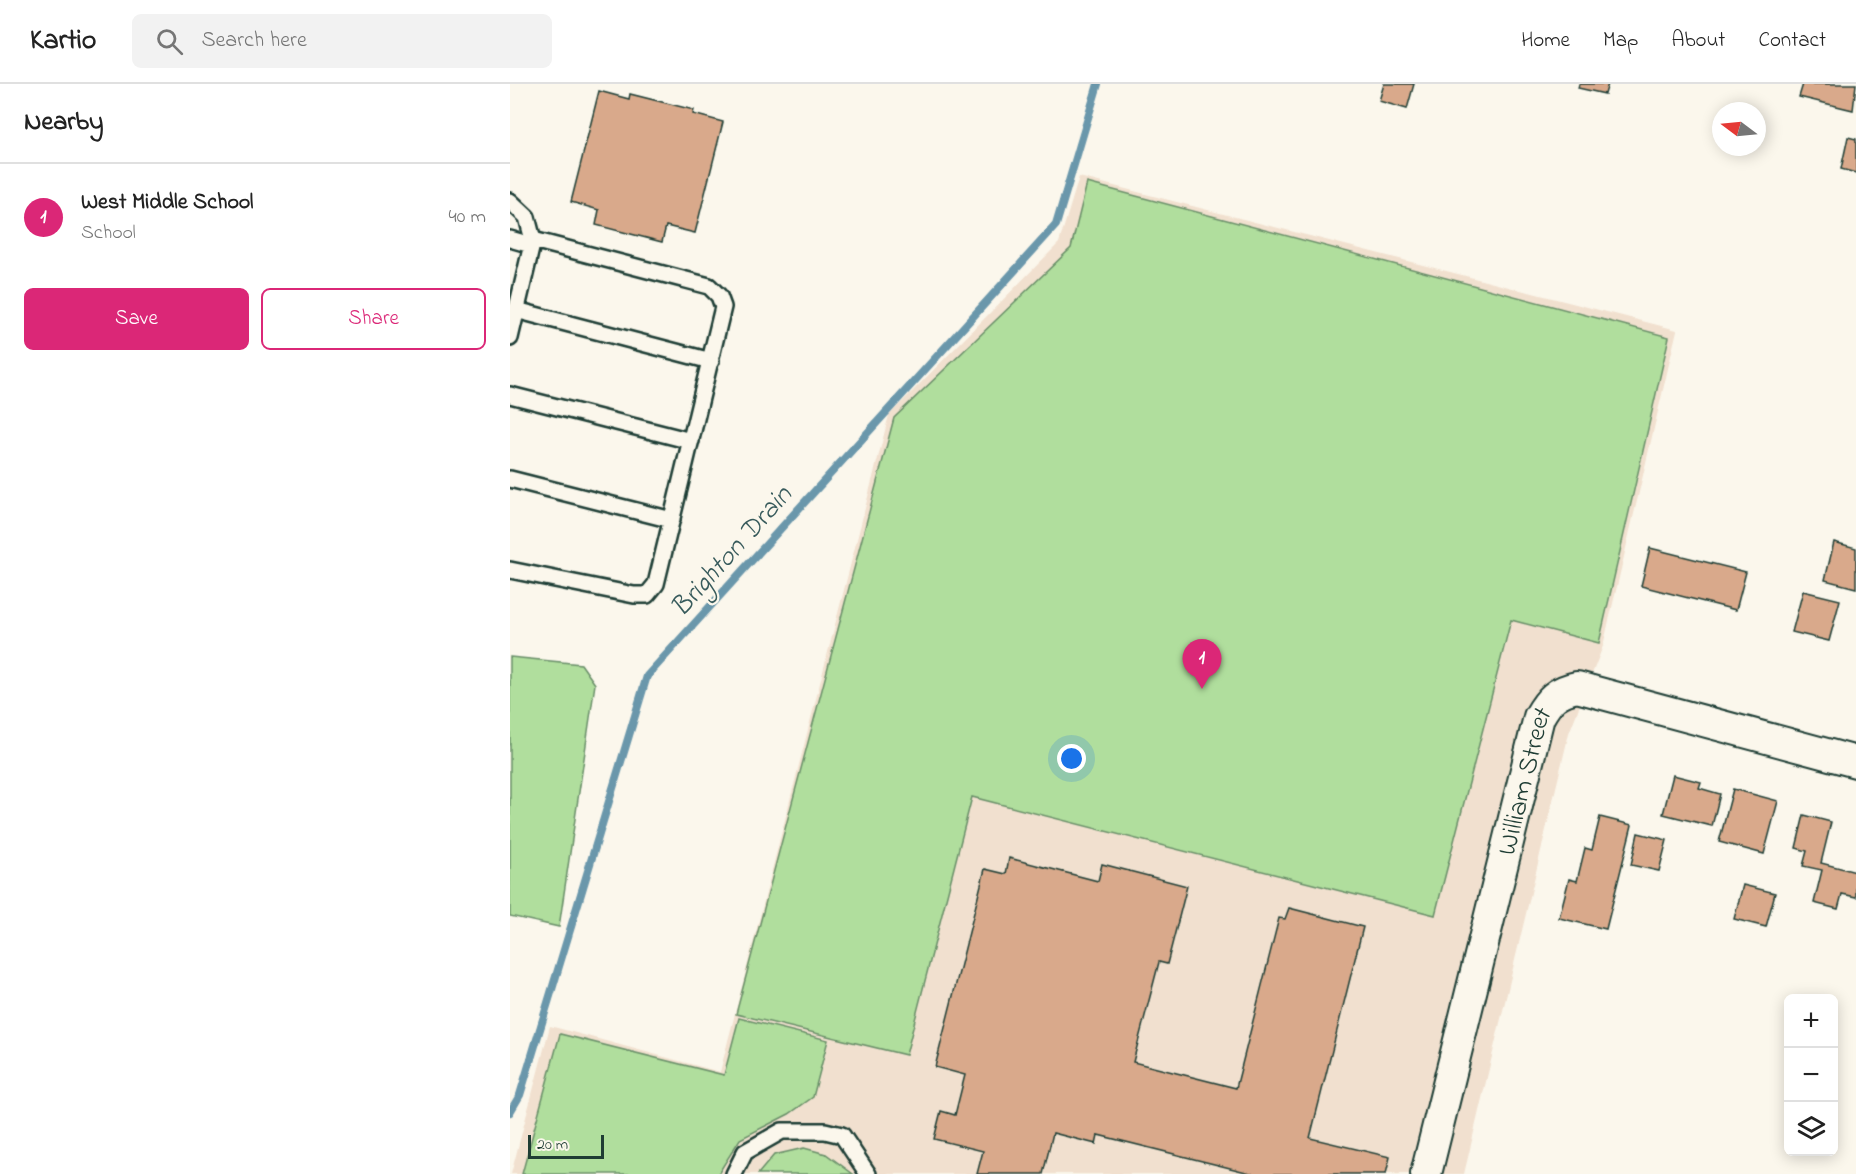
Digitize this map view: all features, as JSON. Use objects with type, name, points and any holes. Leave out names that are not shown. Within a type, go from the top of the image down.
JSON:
[{"type":"street","name":"William Street","points":[[1426,1174],[1539,717],[1549,701],[1561,690],[1577,687],[1856,762]]},
{"type":"lane","points":[[510,201],[527,217],[532,242],[516,286],[516,310],[510,338]]},
{"type":"lane","points":[[510,239],[532,242],[709,286],[719,296],[723,307],[656,584],[647,595],[634,595],[510,570]]},
{"type":"lane","points":[[516,310],[711,361]]},
{"type":"lane","points":[[510,395],[691,441]]},
{"type":"lane","points":[[510,479],[672,520]]},
{"type":"lane","points":[[734,1174],[745,1152],[782,1131],[825,1131],[842,1135],[868,1174]]},
{"type":"shaded area","points":[[1079,177],[1677,330],[1603,646],[1569,733],[1464,1174],[511,1174],[550,1026],[720,1072],[889,415],[1059,243]]},
{"type":"green space","points":[[1087,183],[1669,337],[1599,643],[1511,620],[1435,915],[972,797],[906,1055],[736,1014],[894,418],[1071,248]]},
{"type":"green space","points":[[510,657],[581,664],[595,684],[559,927],[510,916]]},
{"type":"green space","points":[[739,1018],[828,1040],[813,1097],[789,1114],[740,1139],[718,1174],[522,1174],[560,1034],[724,1075]]},
{"type":"green space","points":[[804,1148],[826,1154],[853,1174],[758,1174],[774,1155]]},
{"type":"building","points":[[1384,84],[1414,84],[1407,109],[1379,101]]},
{"type":"building","points":[[1579,84],[1608,84],[1605,94],[1578,88]]},
{"type":"building","points":[[1803,84],[1856,84],[1853,110],[1799,97]]},
{"type":"building","points":[[599,91],[629,99],[630,94],[694,110],[693,114],[723,122],[695,233],[666,226],[662,242],[596,225],[599,210],[571,202]]},
{"type":"building","points":[[1848,137],[1856,139],[1856,173],[1841,169]]},
{"type":"building","points":[[1834,542],[1856,548],[1856,588],[1825,580]]},
{"type":"building","points":[[1650,548],[1746,572],[1736,610],[1641,586]]},
{"type":"building","points":[[1803,591],[1840,600],[1829,641],[1792,632]]},
{"type":"building","points":[[1673,775],[1701,782],[1699,788],[1720,794],[1712,826],[1663,814]]},
{"type":"building","points":[[1733,789],[1778,801],[1764,854],[1719,842]]},
{"type":"building","points":[[1804,815],[1831,822],[1821,863],[1856,872],[1856,897],[1842,894],[1838,909],[1814,903],[1822,870],[1803,866],[1807,851],[1796,848]]},
{"type":"building","points":[[1600,817],[1632,825],[1606,929],[1559,918],[1569,879],[1577,881],[1585,848],[1592,850]]},
{"type":"building","points":[[1638,833],[1667,840],[1659,871],[1631,865]]},
{"type":"building","points":[[1009,858],[1098,881],[1102,864],[1187,886],[1167,964],[1159,962],[1133,1062],[1236,1088],[1279,918],[1285,919],[1289,908],[1363,927],[1310,1138],[1390,1157],[1386,1174],[1254,1174],[1098,1135],[1096,1144],[1053,1133],[1043,1174],[977,1174],[983,1151],[934,1139],[941,1111],[955,1115],[965,1075],[935,1067],[985,869],[1006,874]]},
{"type":"building","points":[[1743,885],[1775,893],[1766,927],[1734,919]]},
{"type":"waterway","name":"Brighton Drain","points":[[510,1112],[520,1095],[647,676],[1056,225],[1098,84]]},
{"type":"place","name":"West Middle School","points":[[1202,689]]}]
